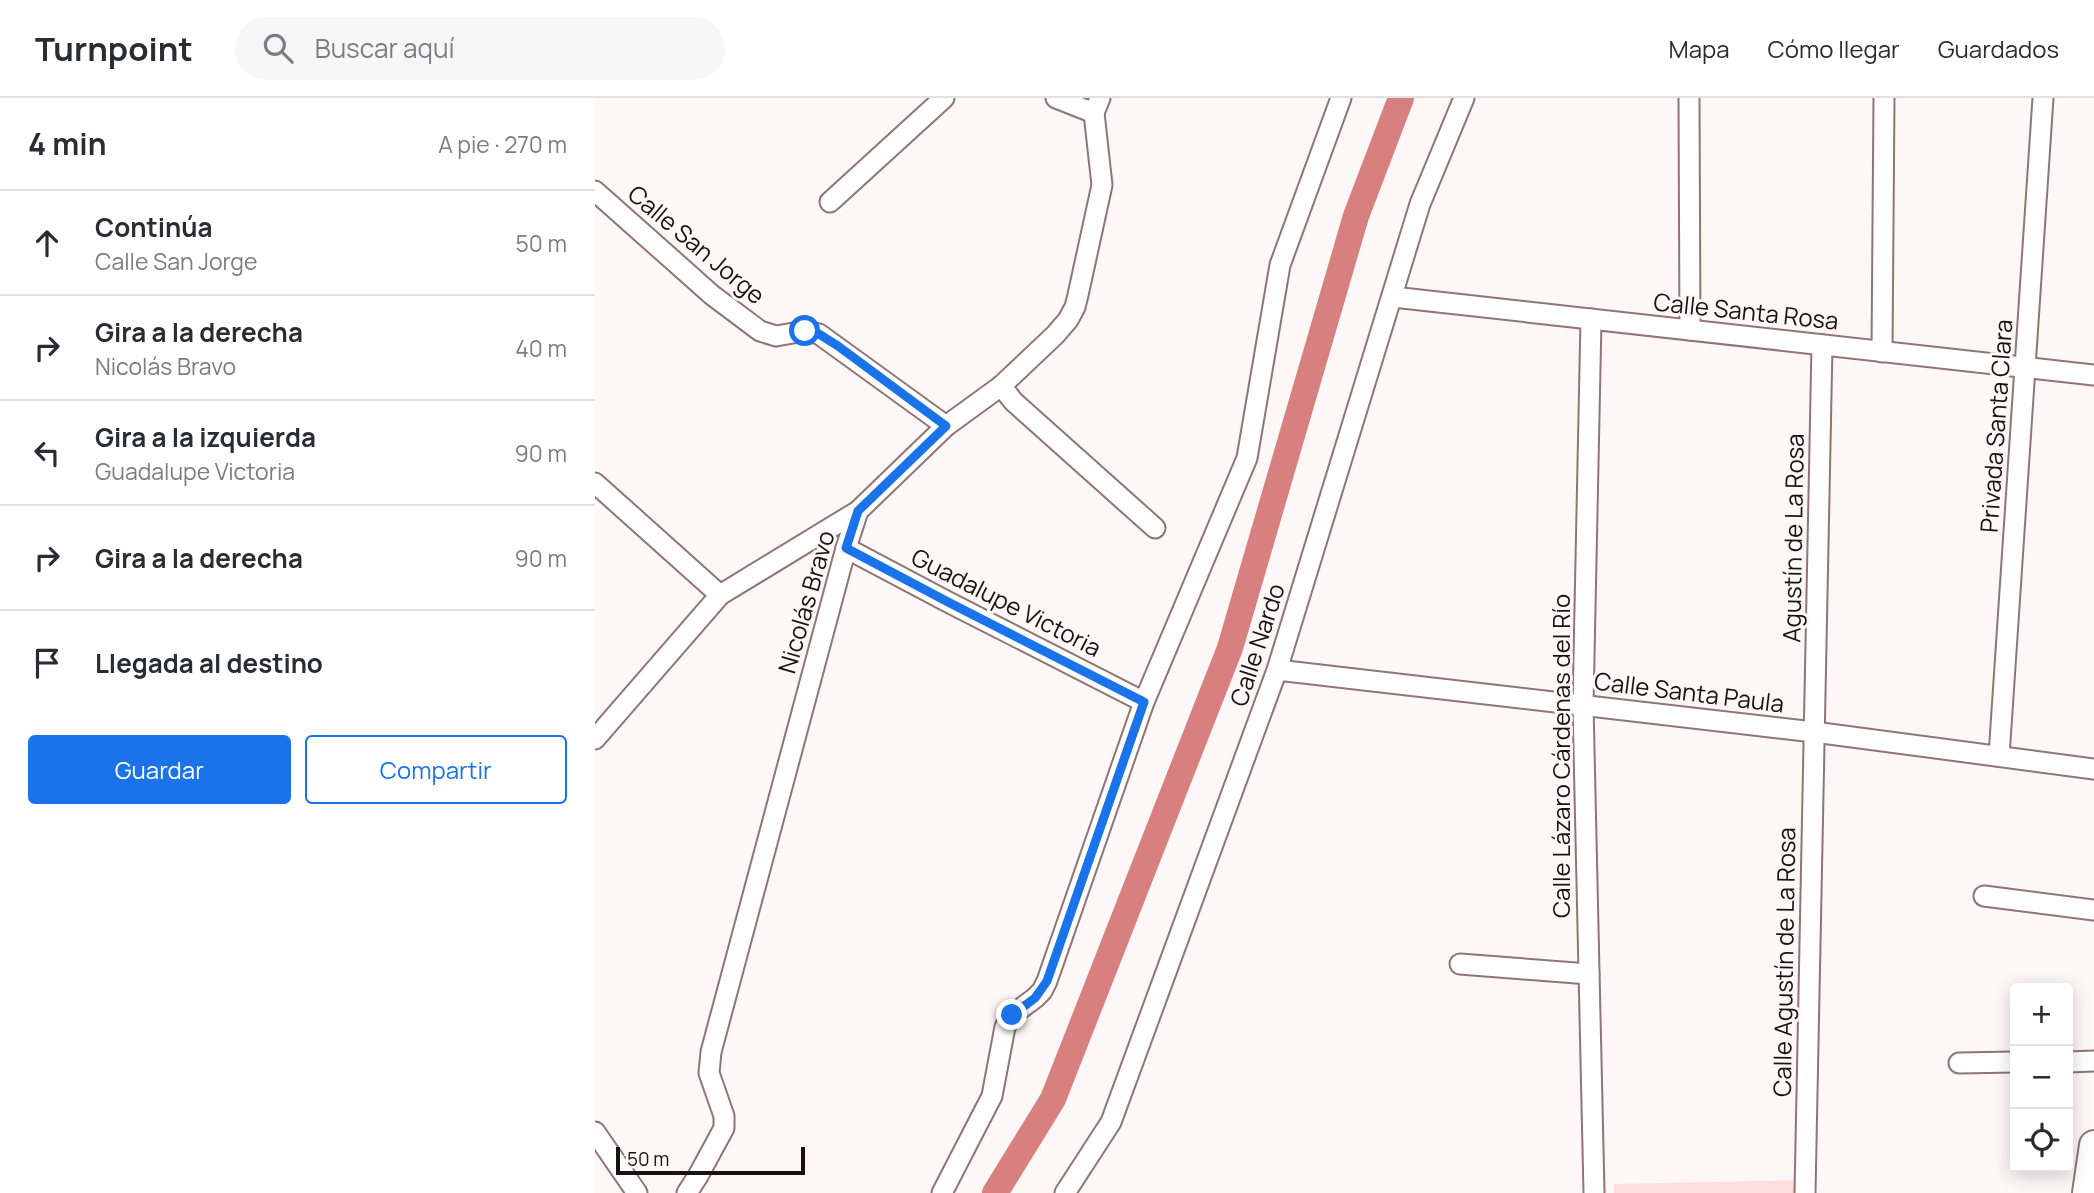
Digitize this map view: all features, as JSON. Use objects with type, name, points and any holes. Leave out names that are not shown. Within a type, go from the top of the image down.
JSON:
[{"type":"street","points":[[830,202],[944,98]]},
{"type":"street","points":[[1056,98],[1097,106]]},
{"type":"street","points":[[942,1193],[992,1096],[1005,1027],[1012,1015],[1035,998],[1047,981],[1144,702],[1247,458],[1280,265],[1341,98]]},
{"type":"street","name":"Calle Nardo","points":[[1065,1193],[1111,1122],[1277,670],[1420,204],[1464,98]]},
{"type":"street","points":[[1689,98],[1690,330]]},
{"type":"street","points":[[1882,352],[1884,98]]},
{"type":"street","name":"Privada Santa Clara","points":[[1999,756],[2043,98]]},
{"type":"street","name":"Nicolás Bravo","points":[[687,1193],[724,1128],[724,1116],[709,1073],[711,1052],[858,511],[946,426],[1001,386],[1055,335],[1075,307],[1101,185],[1097,106]]},
{"type":"street","name":"Calle San Jorge","points":[[595,191],[712,295],[760,331],[776,335],[805,331],[819,334],[946,426]]},
{"type":"street","name":"Calle Santa Rosa","points":[[1392,297],[2094,375]]},
{"type":"street","name":"Calle Lázaro Cárdenas del Río","points":[[1591,319],[1583,705],[1594,1193]]},
{"type":"street","name":"Agustín de La Rosa","points":[[1814,732],[1822,345]]},
{"type":"street","points":[[1001,386],[1014,402],[1155,528]]},
{"type":"street","points":[[595,483],[720,595]]},
{"type":"street","points":[[595,738],[720,595],[858,511]]},
{"type":"street","name":"Guadalupe Victoria","points":[[846,548],[1144,702]]},
{"type":"street","name":"Calle Santa Paula","points":[[1277,670],[1814,732],[2094,769]]},
{"type":"street","name":"Calle Agustín de La Rosa","points":[[1805,1193],[1814,732]]},
{"type":"street","points":[[1984,896],[2094,910]]},
{"type":"street","points":[[1460,964],[1589,974]]},
{"type":"street","points":[[2073,1062],[2094,1061]]},
{"type":"street","points":[[1959,1063],[2010,1062]]},
{"type":"street","points":[[595,1132],[637,1193]]},
{"type":"street","points":[[2087,1193],[2094,1145]]},
{"type":"shaded area","points":[[1799,1180],[1799,1193],[1614,1193],[1614,1184]]},
{"type":"waterway","points":[[995,1193],[1053,1099],[1230,648],[1356,216],[1401,98]]},
{"type":"route","points":[[805,331],[819,334],[838,346],[946,426],[858,511],[846,548],[1144,702],[1047,981],[1035,998],[1012,1015]]}]
